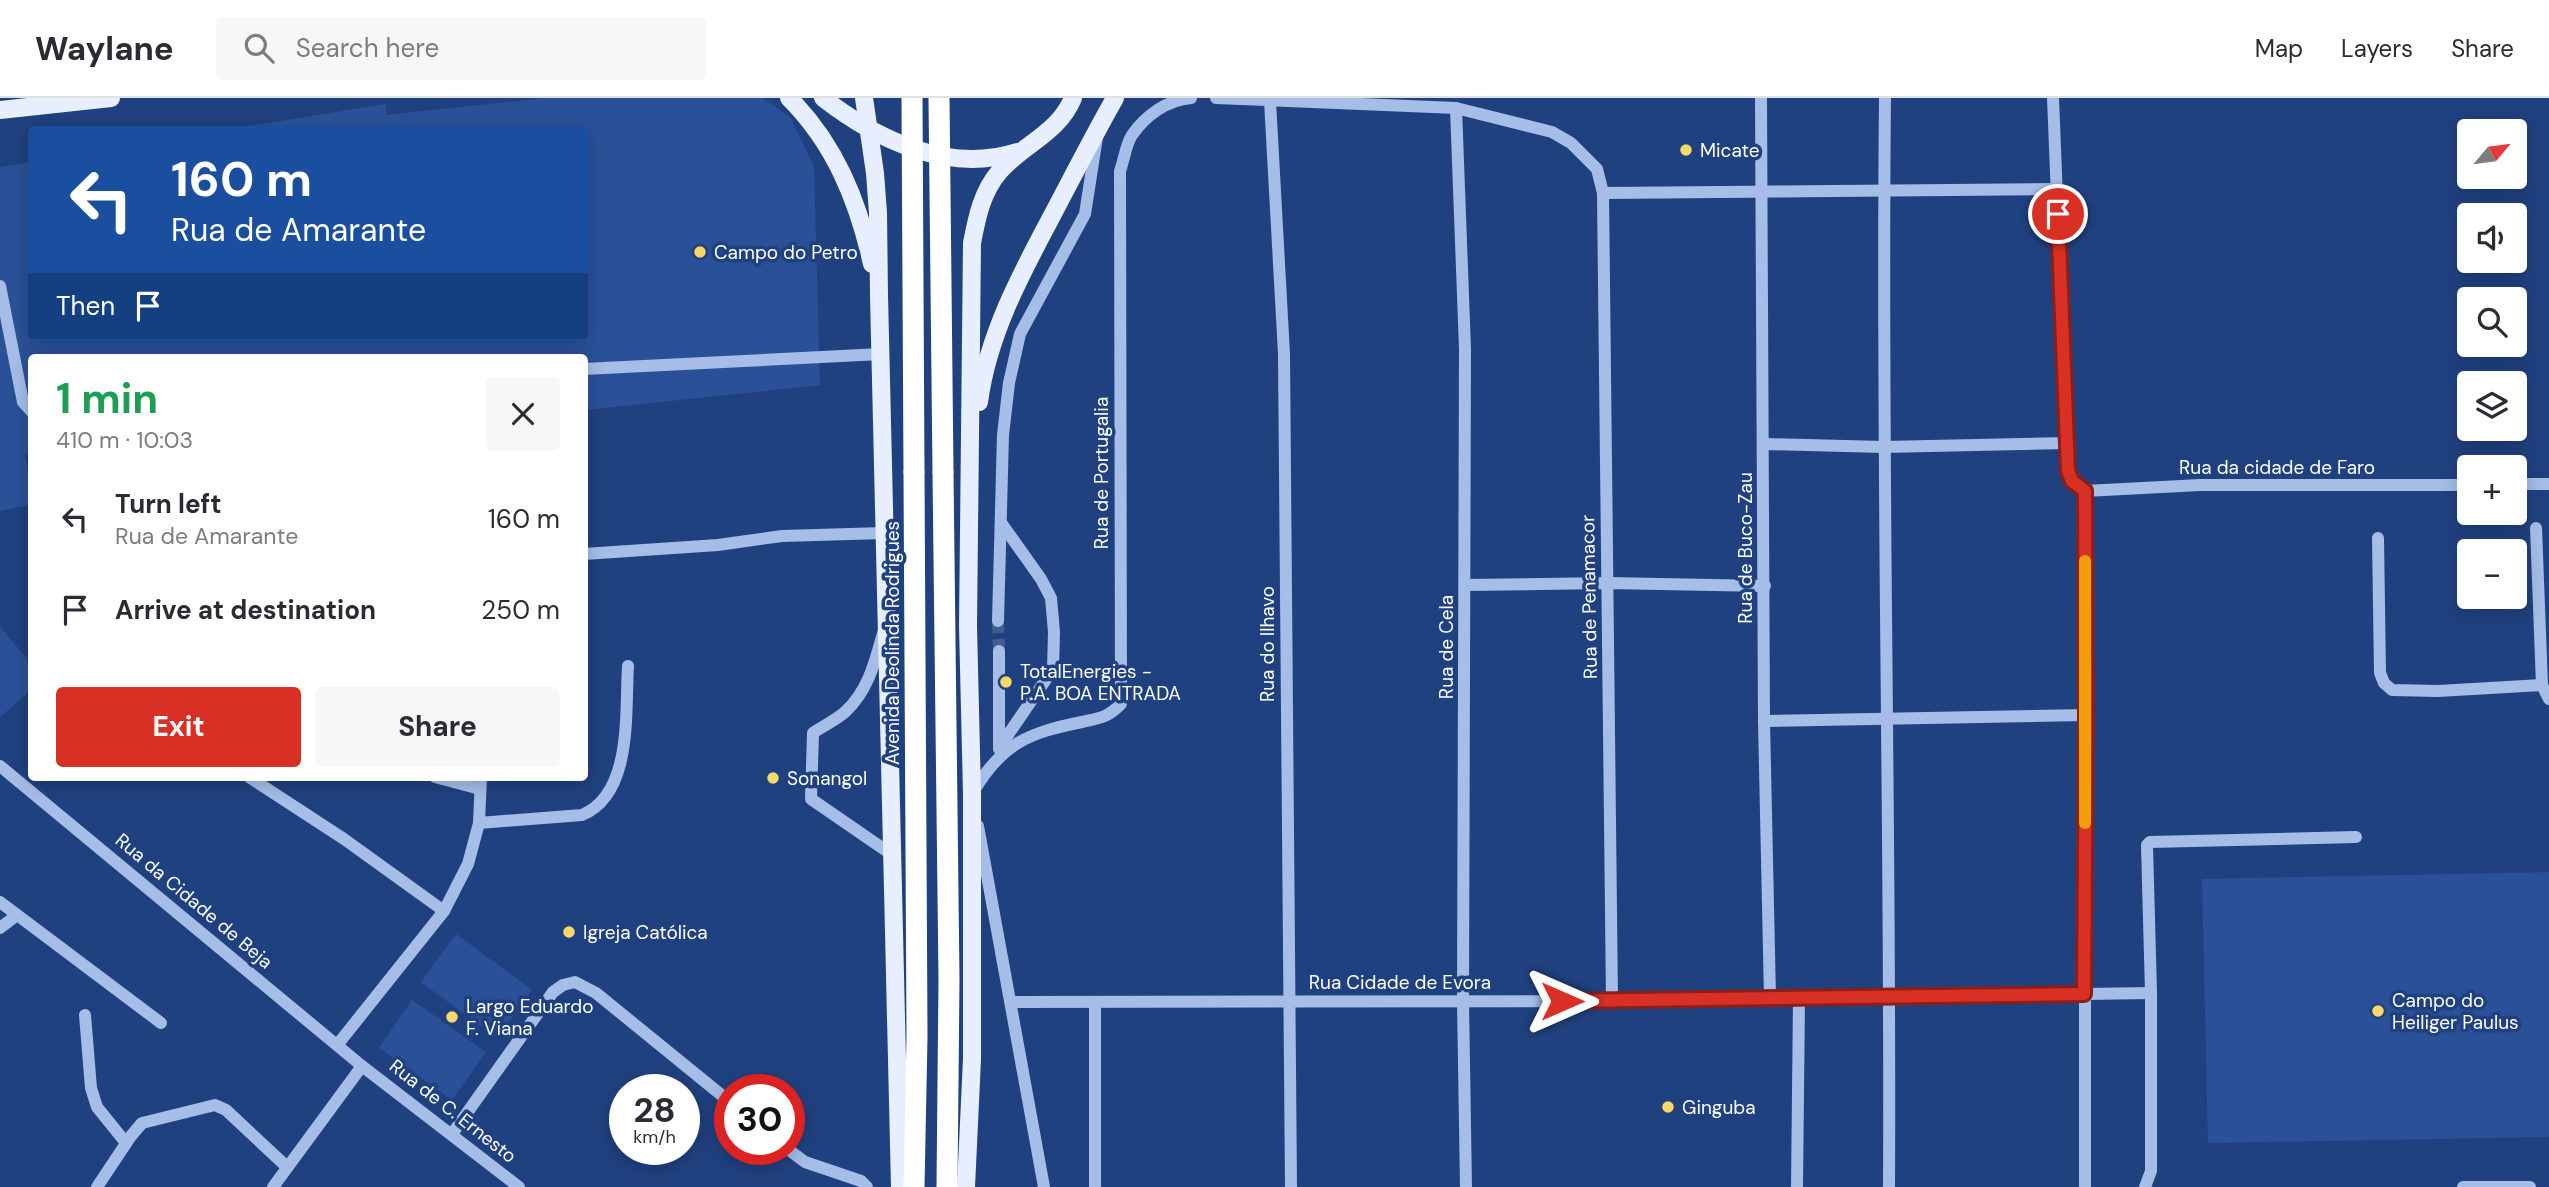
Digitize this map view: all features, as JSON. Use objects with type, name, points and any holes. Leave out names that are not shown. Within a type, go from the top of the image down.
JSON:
[{"type":"highway","name":"Avenida Deolinda Rodrigues","points":[[912,98],[916,1077],[914,1187]]},
{"type":"highway","points":[[939,98],[949,979],[947,1187]]},
{"type":"main road","points":[[0,110],[111,98]]},
{"type":"main road","points":[[789,98],[830,147],[848,183],[866,235],[878,295]]},
{"type":"main road","points":[[823,98],[886,138],[924,152],[977,160],[999,158],[1025,150]]},
{"type":"main road","points":[[864,98],[878,213],[900,1187]]},
{"type":"main road","points":[[970,478],[981,383],[994,338],[1032,251],[1115,98]]},
{"type":"main road","points":[[966,1187],[972,1059],[972,794],[968,626],[972,243],[978,207],[999,172],[1057,124],[1073,101]]},
{"type":"street","name":"Rua de Portugalia","points":[[972,794],[999,752],[1048,730],[1109,715],[1121,704],[1120,171],[1131,136],[1154,111],[1179,99],[1191,98]]},
{"type":"street","points":[[1216,98],[1456,108],[1552,132],[1571,143],[1597,169],[1603,193],[2057,189]]},
{"type":"street","name":"Rua de Buco-Zau","points":[[1761,98],[1764,721],[1770,998]]},
{"type":"street","points":[[1885,98],[1884,447],[1889,717],[1889,1187]]},
{"type":"street","points":[[2053,98],[2068,471],[2072,481],[2085,491],[2085,1187]]},
{"type":"street","name":"Rua do Ilhavo","points":[[1270,101],[1284,354],[1291,1187]]},
{"type":"street","name":"Rua de Cela","points":[[1456,108],[1465,349],[1465,1187]]},
{"type":"street","points":[[998,621],[1003,435],[1009,383],[1020,334],[1085,214],[1099,127]]},
{"type":"street","name":"Rua de Penamacor","points":[[1603,193],[1612,1001]]},
{"type":"street","points":[[0,286],[23,402],[28,408]]},
{"type":"street","points":[[588,369],[881,354]]},
{"type":"street","points":[[1763,444],[1884,447],[2067,443]]},
{"type":"street","points":[[2527,484],[2549,484]]},
{"type":"street","name":"Rua da cidade de Faro","points":[[2085,491],[2200,485],[2457,485]]},
{"type":"street","points":[[999,752],[1053,669],[1054,632],[1051,598],[1002,523]]},
{"type":"street","points":[[2536,528],[2542,685],[2549,699]]},
{"type":"street","points":[[588,554],[718,545],[782,536],[884,533]]},
{"type":"street","points":[[2378,538],[2380,673],[2384,683],[2392,690],[2438,691],[2542,685]]},
{"type":"street","points":[[1465,585],[1608,583],[1765,586]]},
{"type":"street","points":[[886,623],[866,686],[844,714],[813,733],[811,799],[891,853]]},
{"type":"street","points":[[999,651],[999,752]]},
{"type":"street","points":[[479,823],[582,815],[594,810],[608,793],[621,765],[628,666]]},
{"type":"street","points":[[1764,721],[2086,715]]},
{"type":"street","name":"Rua da Cidade de Beja","points":[[0,766],[362,1066]]},
{"type":"street","points":[[255,781],[345,839],[444,911]]},
{"type":"street","points":[[338,1044],[444,911],[468,864],[479,823],[480,783]]},
{"type":"street","points":[[972,794],[1044,1187]]},
{"type":"street","points":[[2146,1187],[2151,1171],[2148,843],[2356,837]]},
{"type":"street","points":[[0,902],[161,1023]]},
{"type":"street","points":[[0,928],[17,915]]},
{"type":"street","points":[[452,1134],[553,992],[563,985],[575,982],[596,993],[714,1088]]},
{"type":"street","name":"Rua Cidade de Evora","points":[[1012,1002],[1612,1001],[2151,993]]},
{"type":"street","points":[[1797,1187],[1799,998]]},
{"type":"street","points":[[1095,1003],[1095,1187]]},
{"type":"street","points":[[85,1015],[90,1088],[97,1107],[126,1143]]},
{"type":"street","points":[[273,1187],[362,1066]]},
{"type":"street","name":"Rua de C. Ernesto","points":[[362,1066],[519,1187]]},
{"type":"street","points":[[97,1187],[142,1124],[215,1105],[226,1110],[287,1167]]},
{"type":"street","points":[[805,1162],[861,1181],[867,1187]]},
{"type":"street","points":[[2463,1187],[2530,1187]]},
{"type":"shaded area","name":"Campo do Petro","points":[[546,98],[762,98],[790,117],[814,167],[820,385],[588,410],[588,354],[28,354],[28,454],[25,455],[28,470],[28,506],[0,511],[0,167],[28,162],[28,340],[588,340],[588,126],[249,126],[386,104],[386,115]]},
{"type":"shaded area","points":[[0,627],[28,659],[28,693],[0,717]]},
{"type":"shaded area","name":"Campo do Heiliger Paulus","points":[[2549,872],[2549,1137],[2208,1143],[2202,879]]},
{"type":"shaded area","points":[[456,934],[532,990],[497,1038],[421,982]]},
{"type":"shaded area","points":[[412,1000],[486,1052],[452,1100],[379,1048]]},
{"type":"tunnel","points":[[998,621],[999,651]]},
{"type":"slow traffic","points":[[2085,561],[2085,823]]},
{"type":"place","name":"Micate","points":[[1686,150]]},
{"type":"place","name":"Campo do Petro","points":[[700,252]]},
{"type":"place","name":"TotalEnergies - P.A. BOA ENTRADA","points":[[1006,682]]},
{"type":"place","name":"Sonangol","points":[[773,778]]},
{"type":"place","name":"Igreja Católica","points":[[569,932]]},
{"type":"place","name":"Campo do Heiliger Paulus","points":[[2378,1011]]},
{"type":"place","name":"Largo Eduardo F. Viana","points":[[452,1017]]},
{"type":"place","name":"Ginguba","points":[[1668,1107]]},
{"type":"route","points":[[1562,1001],[2084,994],[2085,491],[2072,481],[2068,471],[2058,214]]}]
